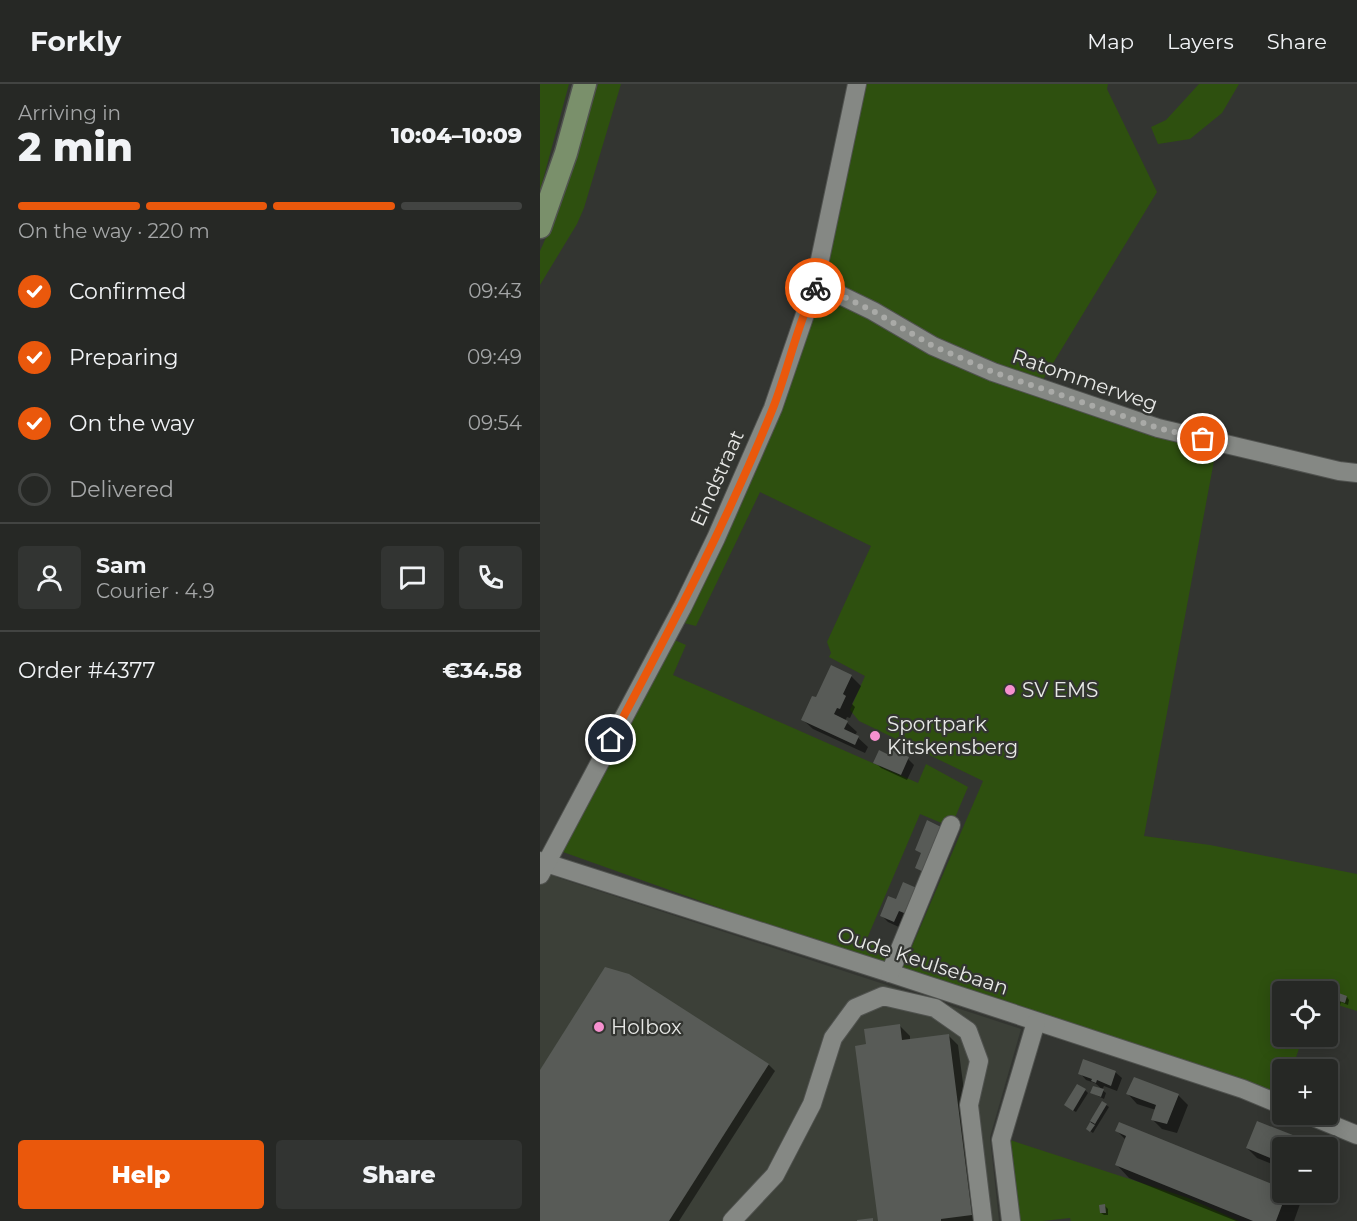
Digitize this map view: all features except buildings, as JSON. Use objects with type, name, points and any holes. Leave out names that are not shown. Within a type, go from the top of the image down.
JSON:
[{"type":"main road","points":[[540,227],[566,153],[585,84]]},
{"type":"street","name":"Eindstraat","points":[[542,867],[683,606],[716,538],[773,408],[814,288],[857,84]]},
{"type":"street","name":"Ratommerweg","points":[[814,288],[838,294],[873,311],[933,346],[1024,383],[1158,428],[1339,471],[1357,473]]},
{"type":"street","points":[[890,973],[951,825]]},
{"type":"street","name":"Oude Keulsebaan","points":[[542,867],[890,973],[1243,1089],[1272,1101]]},
{"type":"street","points":[[732,1221],[775,1175],[812,1104],[833,1038],[855,1008],[882,996],[935,1008],[968,1031],[979,1061],[969,1105],[983,1221]]},
{"type":"street","points":[[1011,1221],[1001,1140],[1036,1022]]},
{"type":"street","points":[[1334,1125],[1357,1134]]},
{"type":"shaded area","points":[[540,867],[559,878],[1021,1029],[990,1137],[999,1221],[540,1221]]},
{"type":"green space","points":[[540,84],[569,84],[540,191]]},
{"type":"green space","points":[[598,84],[621,84],[584,208],[577,224],[540,285],[540,251],[559,208]]},
{"type":"green space","points":[[860,84],[1108,84],[1107,89],[1157,192],[1041,383],[946,345],[826,280],[822,270]]},
{"type":"green space","points":[[1199,84],[1239,84],[1222,113],[1190,139],[1158,144],[1151,127],[1166,120]]},
{"type":"green space","points":[[827,300],[1216,450],[1144,836],[1210,845],[1357,874],[1357,1011],[1338,1005],[1338,981],[1272,981],[1272,1047],[1300,1047],[1295,1059],[1272,1059],[1272,1094],[901,972],[983,781],[859,721],[850,710],[865,676],[829,657],[831,653],[827,642],[871,546],[760,492],[696,626],[680,622],[816,303]]},
{"type":"green space","points":[[670,638],[686,645],[673,675],[918,783],[926,764],[968,787],[951,827],[920,814],[866,941],[897,952],[891,969],[563,852]]},
{"type":"green space","points":[[1010,1140],[1188,1198],[1239,1221],[1071,1221],[1070,1218],[1017,1221]]},
{"type":"way so far","points":[[815,288],[838,294],[873,311],[933,346],[993,372],[1158,428],[1203,439]]},
{"type":"place","name":"SV EMS","points":[[1010,690]]},
{"type":"place","name":"Sportpark Kitskensberg","points":[[875,736]]},
{"type":"place","name":"Holbox","points":[[599,1027]]},
{"type":"route","points":[[611,740],[683,606],[716,538],[773,408],[815,288]]}]
